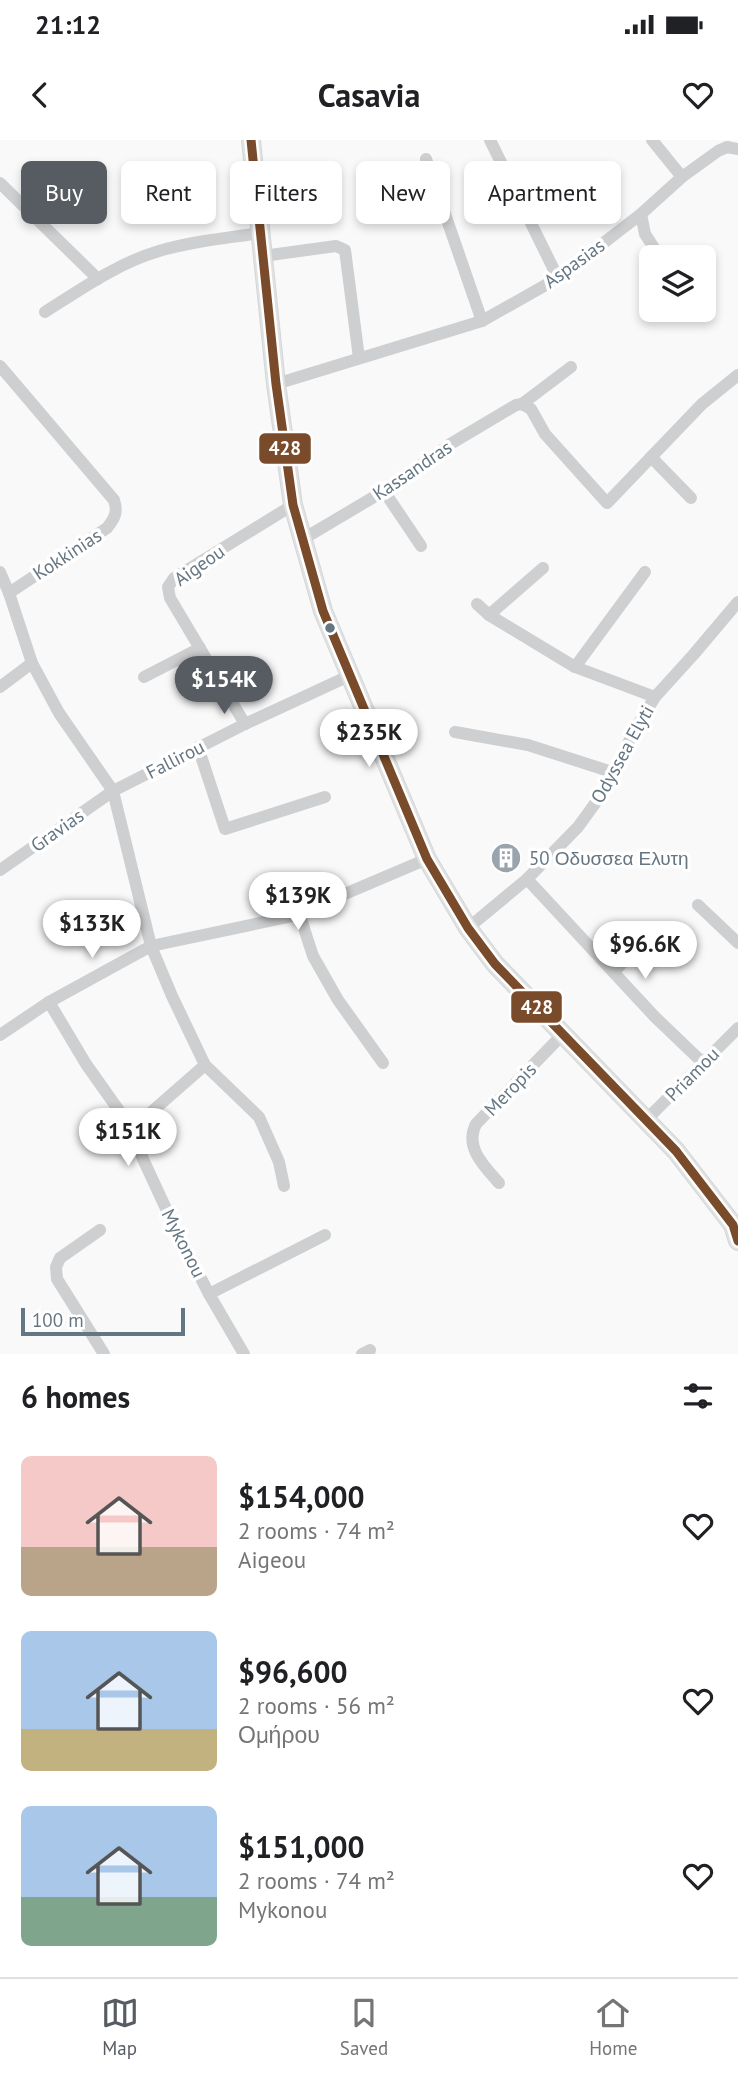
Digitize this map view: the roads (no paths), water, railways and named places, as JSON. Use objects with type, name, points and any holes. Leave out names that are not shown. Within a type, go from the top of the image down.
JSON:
[{"type":"street","points":[[251,140],[276,384],[293,505],[323,611],[428,859],[468,928],[495,964],[676,1151],[736,1229]]},
{"type":"street","points":[[490,140],[558,278]]},
{"type":"street","points":[[652,140],[682,177]]},
{"type":"street","name":"Aspasias","points":[[276,384],[482,321],[558,278],[640,214],[682,177],[733,148]]},
{"type":"street","points":[[426,159],[482,321]]},
{"type":"street","points":[[0,183],[98,279]]},
{"type":"street","points":[[640,214],[645,234],[652,245]]},
{"type":"street","points":[[45,312],[98,279],[132,261],[159,251],[260,233]]},
{"type":"street","points":[[263,256],[336,246],[345,250],[359,358]]},
{"type":"street","name":"Kokkinias","points":[[0,366],[114,500],[117,510],[114,520],[107,528],[9,593]]},
{"type":"street","name":"Kassandras","points":[[303,539],[384,491],[452,443],[522,404],[571,367]]},
{"type":"street","points":[[522,404],[531,409],[545,434],[607,503],[702,404],[738,375]]},
{"type":"street","points":[[651,457],[691,498]]},
{"type":"street","points":[[384,491],[421,546]]},
{"type":"street","name":"Aigeou","points":[[245,724],[170,598],[169,587],[174,578],[293,505]]},
{"type":"street","points":[[489,615],[543,568]]},
{"type":"street","points":[[0,572],[32,663],[59,713],[113,790],[151,946],[205,1065],[260,1117],[279,1163],[284,1185]]},
{"type":"street","points":[[575,667],[645,572]]},
{"type":"street","name":"Odyssea Elyti","points":[[468,928],[527,879],[578,827],[607,787],[612,772],[655,696],[738,602]]},
{"type":"street","points":[[477,604],[489,615],[575,667],[655,696]]},
{"type":"street","points":[[144,677],[200,648]]},
{"type":"street","points":[[0,687],[32,663]]},
{"type":"street","name":"Fallirou","points":[[113,790],[351,675]]},
{"type":"street","points":[[455,732],[528,745],[612,772]]},
{"type":"street","points":[[198,747],[225,829],[325,797]]},
{"type":"street","name":"Gravias","points":[[0,870],[113,790]]},
{"type":"street","points":[[0,1035],[49,1002],[151,946],[299,913],[428,859]]},
{"type":"street","points":[[527,879],[655,1017],[703,1063]]},
{"type":"street","points":[[698,905],[738,943]]},
{"type":"street","points":[[299,913],[313,956],[338,1000],[383,1063]]},
{"type":"street","points":[[614,972],[653,929]]},
{"type":"street","name":"Mykonou","points":[[49,1002],[86,1064],[132,1129],[148,1171],[209,1294],[244,1354]]},
{"type":"street","name":"Priamou","points":[[646,1120],[738,1028]]},
{"type":"street","name":"Meropis","points":[[499,1183],[478,1158],[472,1132],[476,1124],[562,1035]]},
{"type":"street","points":[[132,1129],[205,1065]]},
{"type":"street","points":[[100,1230],[60,1258],[56,1267],[57,1279],[104,1354]]},
{"type":"street","points":[[209,1294],[325,1236]]},
{"type":"place","name":"50 Οδυσσεα Ελυτη","points":[[506,858]]}]
